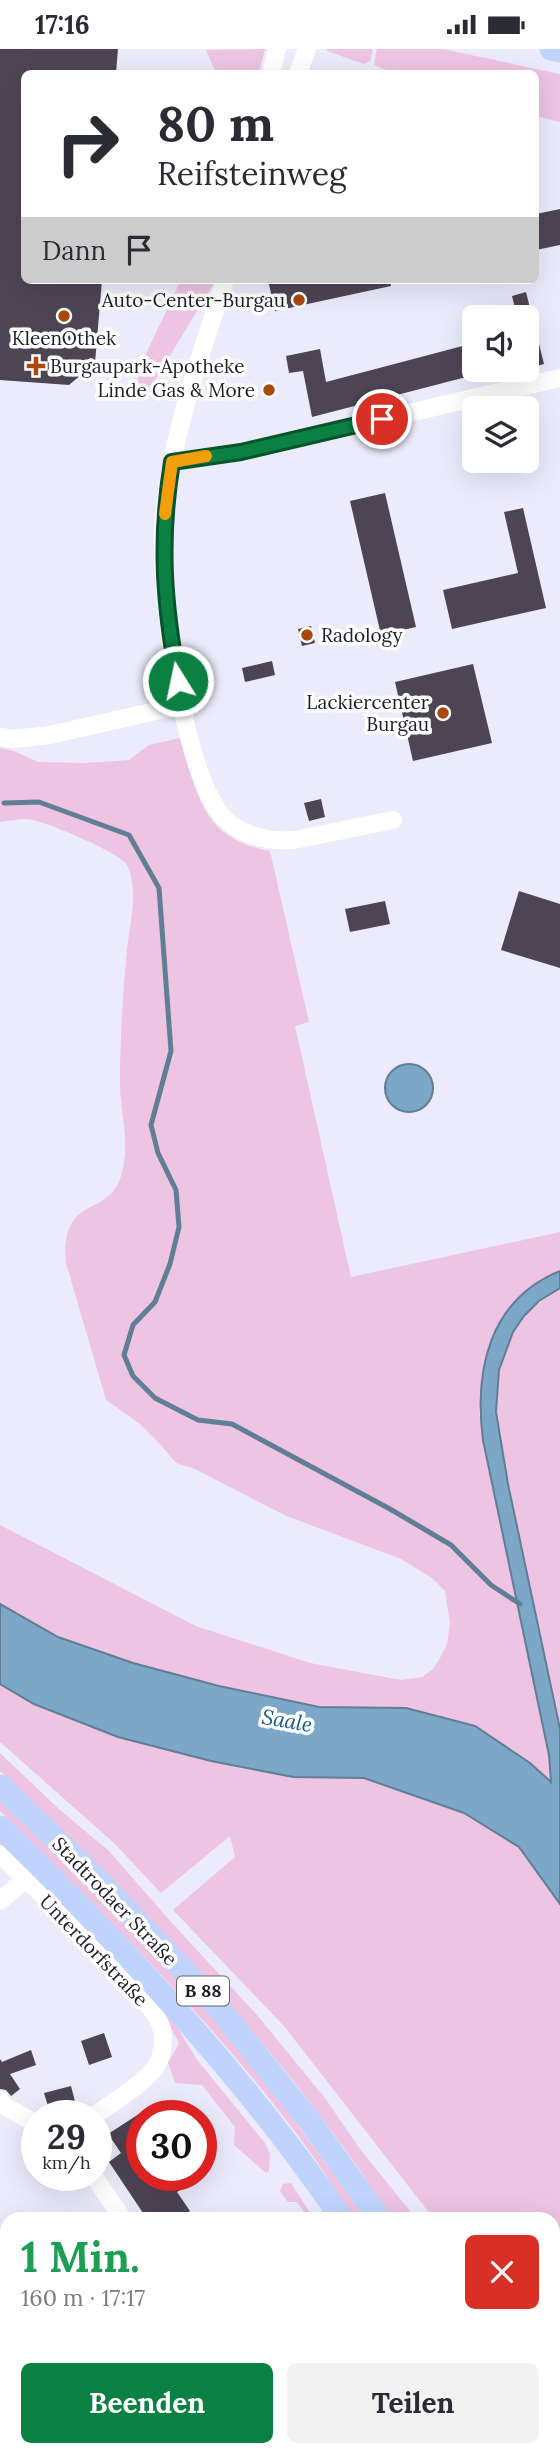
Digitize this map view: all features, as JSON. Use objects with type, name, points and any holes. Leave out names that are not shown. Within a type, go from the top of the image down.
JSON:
[{"type":"main road","points":[[551,49],[560,51]]},
{"type":"main road","name":"Stadtrodaer Straße","points":[[0,1786],[102,1884],[218,2007],[308,2119],[375,2212]]},
{"type":"main road","name":"Stadtrodaer Straße","points":[[0,1827],[122,1948],[177,2008],[290,2146],[337,2212]]},
{"type":"street","points":[[272,70],[277,49]]},
{"type":"street","points":[[299,70],[307,49]]},
{"type":"street","points":[[224,284],[183,418],[172,462],[163,527],[163,569],[169,633],[190,741],[208,791],[224,818],[235,828],[282,841],[393,820]]},
{"type":"street","points":[[172,462],[241,452],[560,378]]},
{"type":"street","points":[[0,737],[13,739],[50,736],[182,705]]},
{"type":"street","name":"Unterdorfstraße","points":[[0,1854],[127,1980],[157,2018],[162,2030],[161,2055],[157,2065],[146,2077],[112,2102]]},
{"type":"street","name":"Unterdorfstraße","points":[[0,1901],[26,1879]]},
{"type":"street","points":[[0,2100],[4,2106],[21,2115]]},
{"type":"street","points":[[104,2191],[118,2212]]},
{"type":"shaded area","points":[[265,49],[260,70],[215,70],[206,50]]},
{"type":"shaded area","points":[[327,49],[373,49],[370,61],[364,64]]},
{"type":"shaded area","points":[[377,49],[443,49],[560,74],[560,122],[539,117],[539,70],[386,70],[374,65]]},
{"type":"shaded area","points":[[179,284],[214,284],[146,395],[139,399],[134,391],[143,360]]},
{"type":"shaded area","points":[[180,738],[198,796],[216,825],[247,845],[270,851],[309,1022],[295,1026],[351,1277],[560,1232],[560,1271],[551,1274],[511,1305],[498,1324],[489,1346],[479,1413],[492,1487],[549,1755],[551,1782],[530,1763],[406,1708],[319,1707],[219,1686],[133,1663],[58,1637],[0,1604],[0,1525],[196,1626],[310,1663],[401,1680],[422,1677],[432,1670],[447,1644],[450,1623],[445,1591],[432,1578],[401,1559],[284,1515],[195,1469],[176,1463],[140,1424],[106,1400],[66,1263],[66,1241],[70,1226],[77,1216],[106,1198],[115,1189],[124,1163],[125,1140],[120,1094],[121,1048],[133,906],[131,875],[122,860],[63,830],[34,820],[0,822],[0,748],[38,762],[84,763],[129,760],[149,745]]},
{"type":"shaded area","points":[[560,1288],[560,1729],[501,1454],[496,1392],[503,1358],[513,1333],[528,1313]]},
{"type":"shaded area","points":[[0,1684],[34,1704],[118,1737],[211,1761],[293,1777],[364,1778],[464,1813],[519,1847],[560,1904],[560,2212],[429,2212],[284,2026],[173,1910],[235,1857],[230,1836],[161,1893],[114,1843],[0,1742]]},
{"type":"shaded area","points":[[0,1753],[60,1810],[109,1851],[257,2015],[325,2098],[360,2149],[410,2211],[388,2212],[306,2097],[210,1983],[107,1874],[0,1771]]},
{"type":"shaded area","points":[[0,1800],[120,1919],[214,2020],[281,2103],[361,2212],[349,2212],[310,2152],[275,2106],[201,2018],[0,1811]]},
{"type":"shaded area","points":[[0,1840],[169,2014],[198,2061],[265,2143],[270,2154],[269,2171],[266,2173],[234,2145],[235,2127],[217,2104],[217,2100],[214,2100],[202,2085],[175,2083],[168,2063],[179,2043],[165,2017],[0,1846]]},
{"type":"shaded area","points":[[291,2183],[310,2212],[304,2212],[297,2202],[288,2202],[280,2191],[283,2184]]},
{"type":"water","points":[[409,1064],[426,1071],[433,1088],[426,1105],[409,1112],[392,1105],[385,1088],[392,1071]]},
{"type":"water","name":"Saale","points":[[560,1271],[560,1288],[539,1301],[513,1332],[499,1370],[496,1412],[508,1484],[560,1729],[560,1904],[519,1847],[464,1813],[364,1778],[293,1777],[211,1761],[118,1737],[34,1704],[0,1684],[0,1604],[58,1637],[133,1663],[219,1686],[319,1707],[406,1708],[475,1726],[530,1763],[551,1782],[549,1755],[483,1440],[481,1388],[491,1340],[502,1319],[517,1300],[536,1284]]},
{"type":"building","points":[[0,49],[118,49],[116,70],[21,70],[21,284],[102,284],[95,363],[69,385],[0,380]]},
{"type":"building","points":[[560,209],[560,245],[539,249],[539,213]]},
{"type":"building","name":"Auto-Center-Burgau","points":[[269,284],[391,284],[391,286],[275,311]]},
{"type":"building","points":[[526,292],[529,305],[514,305],[512,296]]},
{"type":"building","points":[[539,344],[544,364],[539,365]]},
{"type":"building","points":[[462,346],[462,378],[312,417],[303,371],[289,373],[286,356],[320,349],[326,382]]},
{"type":"building","points":[[385,493],[416,627],[381,635],[350,501]]},
{"type":"building","points":[[523,508],[546,608],[452,629],[443,590],[518,573],[504,512]]},
{"type":"building","points":[[311,626],[315,643],[302,646],[298,629]]},
{"type":"building","points":[[272,661],[275,675],[245,682],[242,668]]},
{"type":"building","points":[[473,664],[492,743],[413,761],[395,682]]},
{"type":"building","points":[[321,799],[325,817],[309,821],[304,803]]},
{"type":"building","points":[[519,891],[560,904],[560,968],[501,950]]},
{"type":"building","points":[[385,901],[390,924],[350,932],[345,909]]},
{"type":"building","points":[[104,2033],[112,2057],[89,2065],[81,2041]]},
{"type":"building","points":[[31,2050],[36,2065],[10,2074],[20,2089],[11,2096],[6,2090],[0,2089],[0,2059],[2,2062]]},
{"type":"building","points":[[71,2086],[75,2100],[46,2100],[44,2093]]},
{"type":"building","points":[[126,2122],[126,2188],[112,2166],[112,2160],[121,2153],[112,2140],[112,2131]]},
{"type":"building","points":[[128,2191],[179,2191],[190,2211],[188,2212],[142,2212]]},
{"type":"waterway","points":[[4,803],[39,802],[129,835],[159,888],[171,1051],[151,1125],[158,1153],[176,1190],[179,1227],[170,1264],[155,1302],[133,1325],[124,1355],[133,1376],[155,1398],[198,1420],[232,1424],[390,1509],[451,1545],[491,1585],[520,1604]]},
{"type":"slow traffic","points":[[165,514],[172,462],[206,456]]},
{"type":"place","name":"Auto-Center-Burgau","points":[[299,300]]},
{"type":"place","name":"KleenOthek","points":[[64,316]]},
{"type":"place","name":"Burgaupark-Apotheke","points":[[36,366]]},
{"type":"place","name":"Linde Gas & More","points":[[269,390]]},
{"type":"place","name":"Radology","points":[[307,635]]},
{"type":"place","name":"Lackiercenter Burgau","points":[[443,713]]},
{"type":"route","points":[[178,681],[164,589],[163,527],[172,462],[241,452],[382,419]]}]
